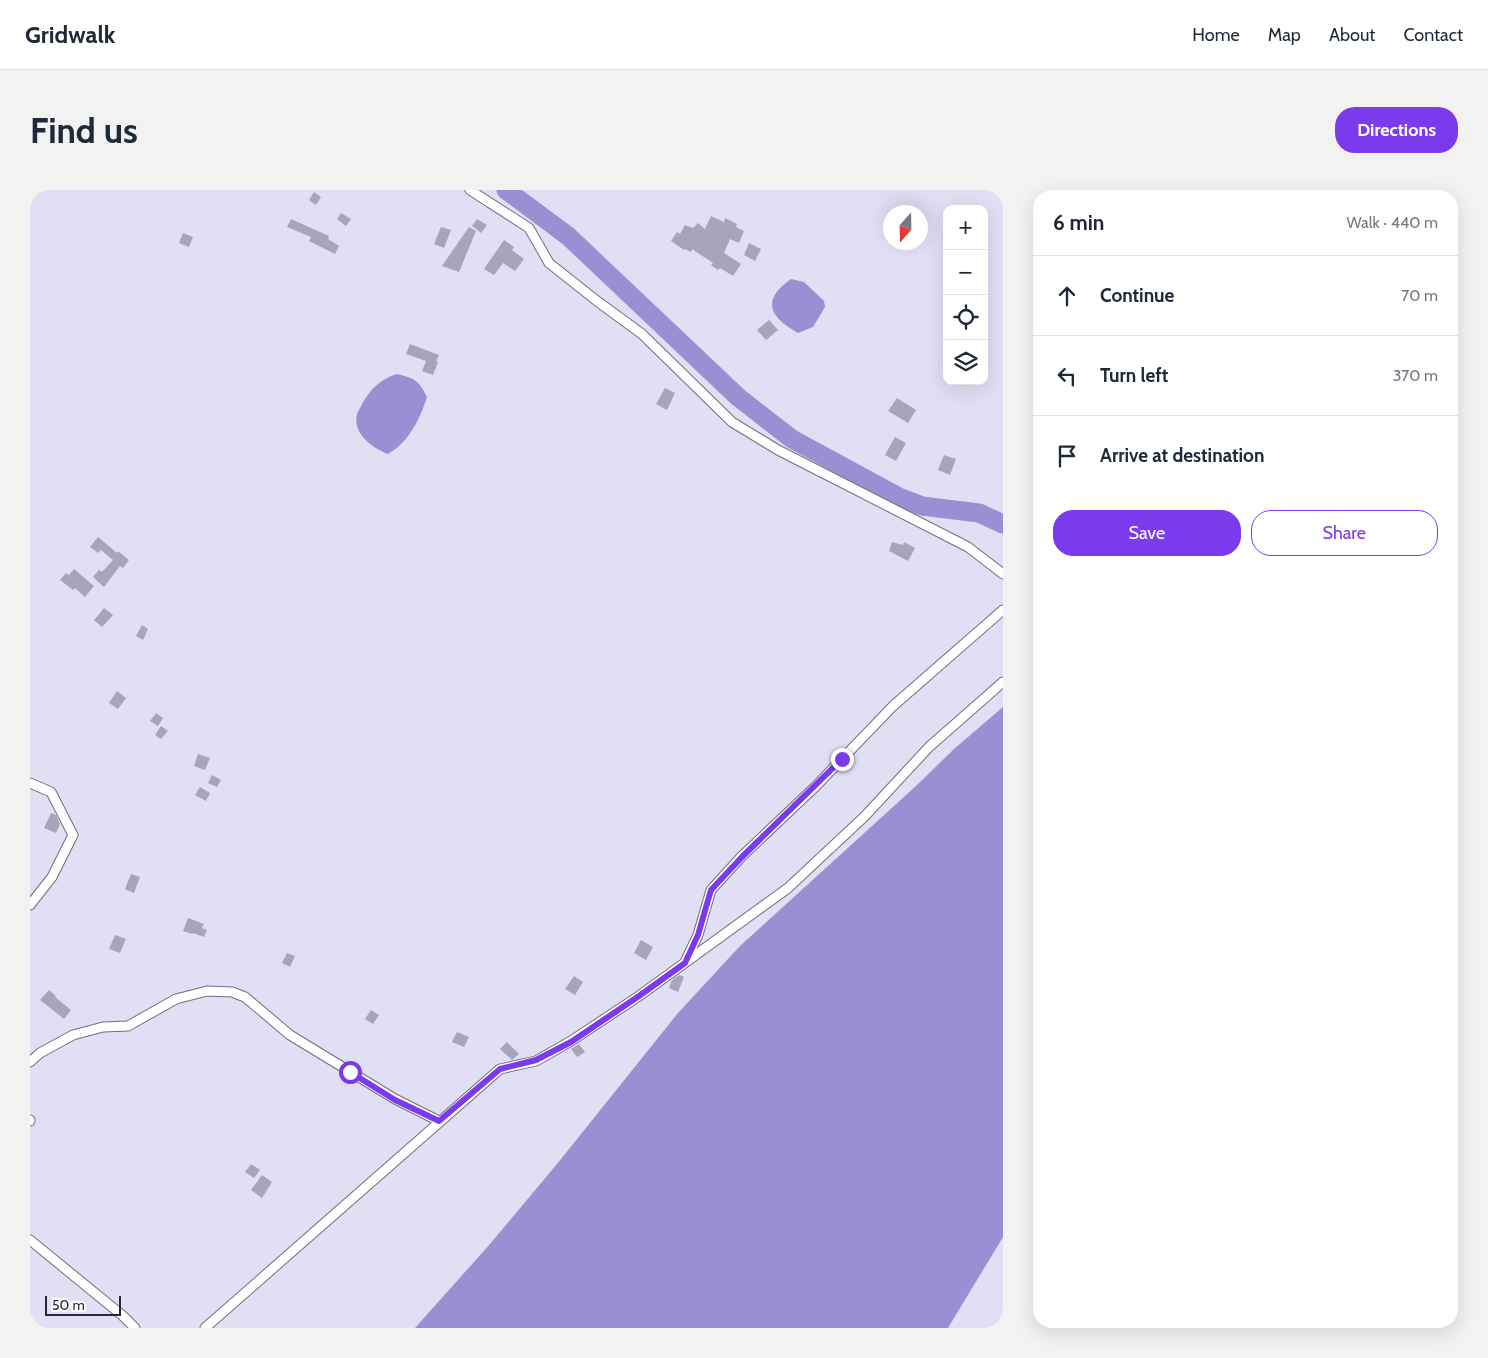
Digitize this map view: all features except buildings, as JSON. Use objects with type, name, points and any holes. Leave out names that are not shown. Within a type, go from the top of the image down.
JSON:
[{"type":"street","points":[[470,190],[529,228],[549,262],[642,334],[732,422],[778,450],[968,547],[1003,574]]},
{"type":"street","points":[[685,963],[698,935],[711,890],[894,706],[1003,610]]},
{"type":"street","points":[[205,1328],[500,1069],[536,1060],[571,1042],[639,996],[788,888],[865,816],[929,747],[1003,682]]},
{"type":"street","points":[[30,783],[52,792],[73,835],[52,877],[30,905]]},
{"type":"street","points":[[30,1062],[40,1053],[73,1035],[103,1027],[128,1026],[176,999],[207,992],[232,992],[245,997],[290,1036],[395,1100],[439,1121]]},
{"type":"street","points":[[30,1240],[135,1328]]},
{"type":"shaded area","points":[[791,279],[804,282],[824,301],[825,307],[813,327],[798,333],[780,321],[772,308],[775,294]]},
{"type":"shaded area","points":[[397,374],[415,381],[427,397],[413,429],[402,443],[388,454],[376,448],[365,439],[357,427],[356,421],[357,414],[365,398],[381,381]]},
{"type":"shaded area","points":[[1003,707],[1003,1237],[948,1328],[415,1328],[490,1244],[557,1164],[678,1013],[740,946],[954,749]]},
{"type":"waterway","points":[[506,190],[568,236],[738,397],[792,439],[901,498],[922,506],[979,513],[1003,524]]},
{"type":"route","points":[[350,1072],[395,1100],[439,1121],[500,1069],[536,1060],[571,1042],[685,963],[698,935],[711,890],[842,759]]}]
